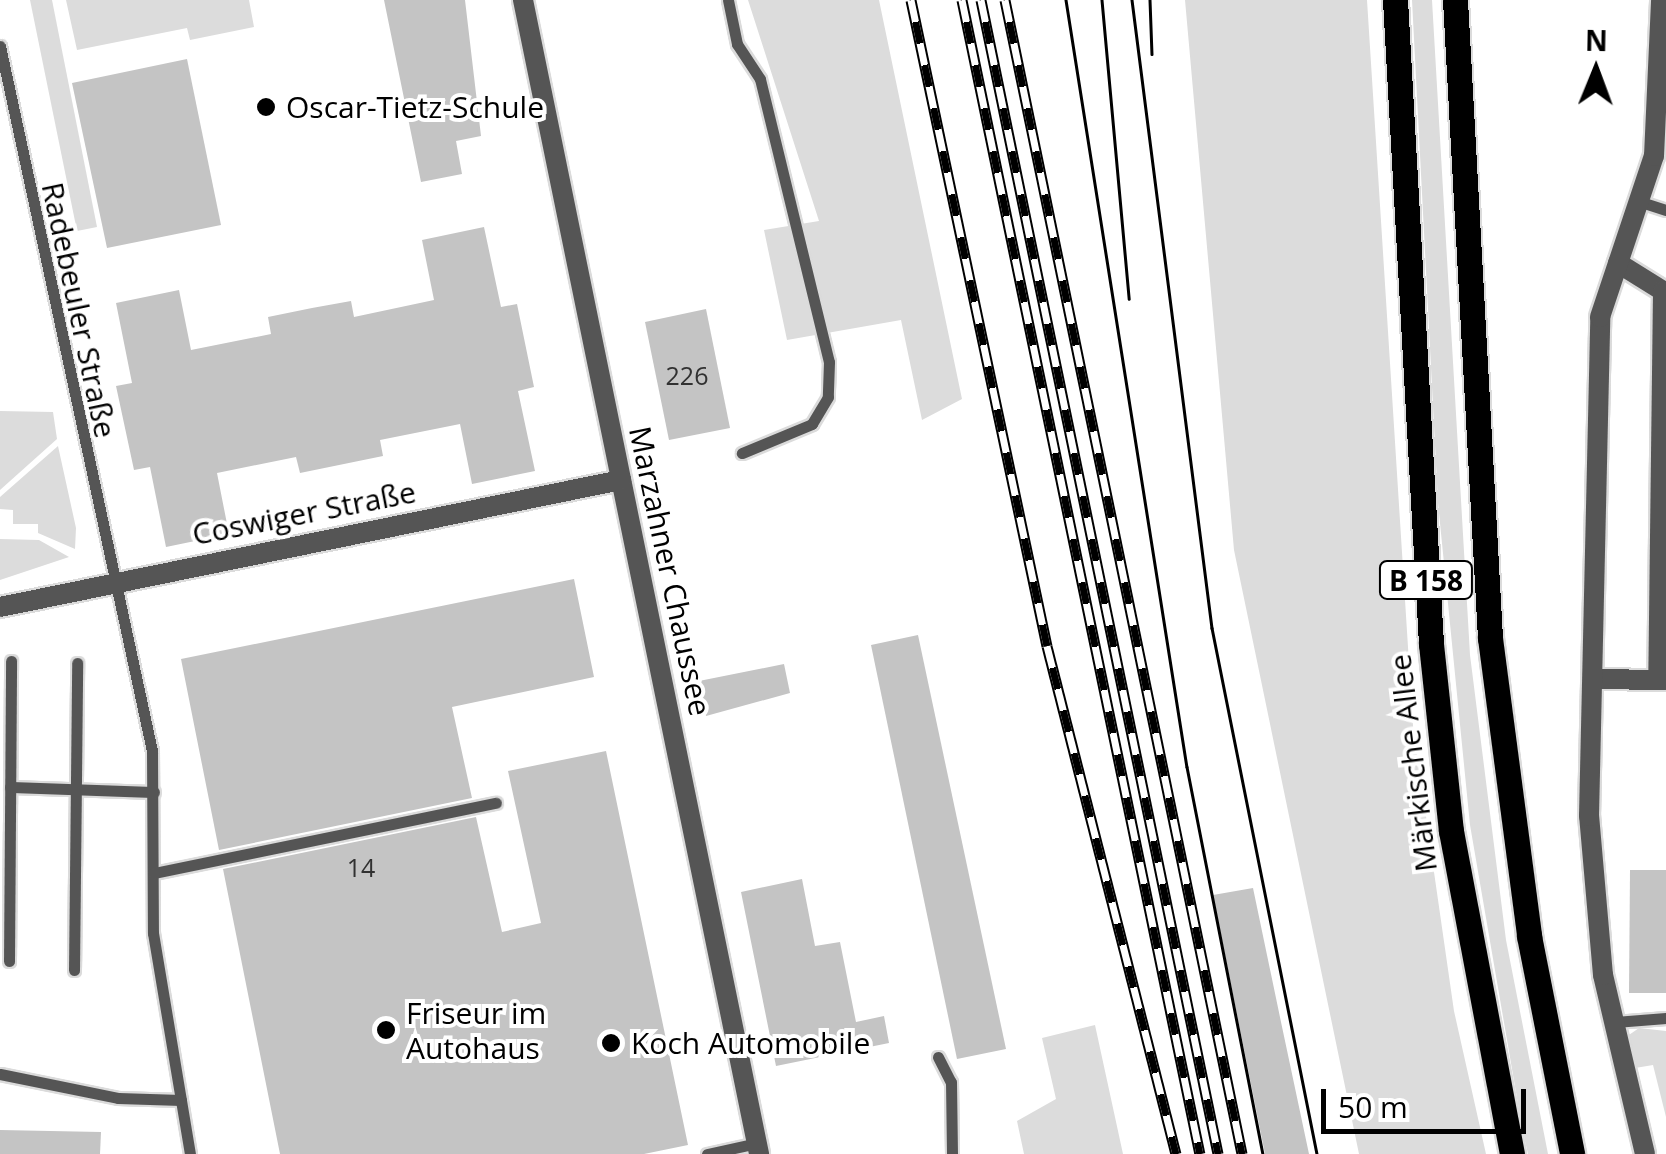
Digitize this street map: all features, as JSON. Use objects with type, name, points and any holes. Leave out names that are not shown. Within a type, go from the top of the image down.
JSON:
[{"type":"main road","name":"Märkische Allee","points":[[1395,0],[1431,644],[1451,832],[1512,1154]]},
{"type":"main road","name":"B 158","points":[[1454,0],[1490,638],[1529,936],[1572,1154]]},
{"type":"street","name":"Marzahner Chaussee","points":[[523,0],[758,1149]]},
{"type":"street","points":[[1645,1154],[1590,892],[1600,317],[1641,202],[1663,74],[1661,0]]},
{"type":"street","points":[[1593,679],[1662,680],[1662,292],[1618,263]]},
{"type":"street","name":"Coswiger Straße","points":[[0,607],[621,480]]},
{"type":"lane","points":[[728,0],[738,44],[760,79],[829,362],[828,397],[812,424],[742,453]]},
{"type":"lane","name":"Radebeuler Straße","points":[[0,46],[116,581],[154,792],[152,932],[190,1154]]},
{"type":"lane","points":[[1641,202],[1666,210]]},
{"type":"lane","points":[[9,961],[11,661]]},
{"type":"lane","points":[[74,970],[77,664]]},
{"type":"lane","points":[[10,788],[154,792]]},
{"type":"lane","points":[[154,873],[496,803]]},
{"type":"lane","points":[[1615,1022],[1666,1018]]},
{"type":"lane","points":[[938,1057],[951,1082],[952,1154]]},
{"type":"lane","points":[[0,1074],[118,1098],[181,1100]]},
{"type":"lane","points":[[707,1154],[758,1149]]},
{"type":"shaded area","points":[[30,0],[52,0],[97,227],[77,231]]},
{"type":"shaded area","points":[[66,0],[249,0],[254,27],[190,40],[187,28],[77,50]]},
{"type":"shaded area","points":[[748,0],[879,0],[962,399],[922,420],[901,320],[787,340],[764,230],[819,221]]},
{"type":"shaded area","points":[[1185,0],[1367,0],[1413,726],[1454,1011],[1486,1154],[1359,1154],[1234,550]]},
{"type":"shaded area","points":[[1412,0],[1432,0],[1470,655],[1506,940],[1548,1154],[1528,1154],[1523,1133],[1470,825],[1438,503]]},
{"type":"shaded area","points":[[0,411],[53,412],[57,439],[0,490]]},
{"type":"shaded area","points":[[58,446],[76,528],[75,549],[38,533],[38,524],[13,524],[13,510],[0,509],[0,497]]},
{"type":"shaded area","points":[[0,539],[39,540],[69,557],[0,580]]},
{"type":"shaded area","points":[[1095,1025],[1123,1154],[1024,1154],[1017,1121],[1056,1099],[1042,1038]]},
{"type":"shaded area","points":[[1639,1028],[1666,1031],[1666,1117],[1653,1065],[1635,1068],[1626,1037]]},
{"type":"building","points":[[384,0],[465,0],[481,136],[456,141],[462,174],[421,182]]},
{"type":"building","points":[[187,59],[221,225],[107,248],[72,83]]},
{"type":"building","points":[[484,227],[501,307],[517,304],[534,387],[518,391],[535,471],[472,484],[460,424],[380,440],[383,456],[300,473],[296,457],[217,473],[229,534],[166,547],[150,467],[134,470],[116,386],[132,383],[116,303],[179,290],[191,350],[271,334],[268,317],[312,308],[351,301],[354,317],[434,300],[422,240]]},
{"type":"building","points":[[706,309],[730,428],[669,440],[645,322]]},
{"type":"building","points":[[574,579],[594,677],[452,707],[472,798],[219,850],[181,659]]},
{"type":"building","points":[[918,635],[1006,1049],[957,1059],[871,645]]},
{"type":"building","points":[[784,664],[790,693],[706,716],[699,681]]},
{"type":"building","points":[[606,751],[688,1145],[644,1154],[280,1154],[223,869],[476,817],[502,932],[541,923],[508,771]]},
{"type":"building","points":[[1630,870],[1666,870],[1666,993],[1629,993]]},
{"type":"building","points":[[802,879],[815,946],[840,942],[856,1022],[884,1016],[889,1043],[776,1066],[741,892]]},
{"type":"building","points":[[1253,888],[1309,1154],[1265,1154],[1213,895]]},
{"type":"building","points":[[0,1130],[101,1132],[100,1154],[0,1154]]},
{"type":"tram line","points":[[1066,0],[1187,767],[1263,1154]]},
{"type":"tram line","points":[[1102,0],[1129,299]]},
{"type":"tram line","points":[[1132,0],[1212,628],[1317,1154]]},
{"type":"tram line","points":[[1150,0],[1152,54]]},
{"type":"railway","points":[[911,0],[1047,646],[1176,1154]]},
{"type":"railway","points":[[962,0],[1200,1154]]},
{"type":"railway","points":[[981,0],[1218,1154]]},
{"type":"railway","points":[[1005,0],[1242,1154]]},
{"type":"place","name":"Oscar-Tietz-Schule","points":[[266,107]]},
{"type":"place","name":"Friseur im Autohaus","points":[[386,1030]]},
{"type":"place","name":"Koch Automobile","points":[[611,1043]]}]
